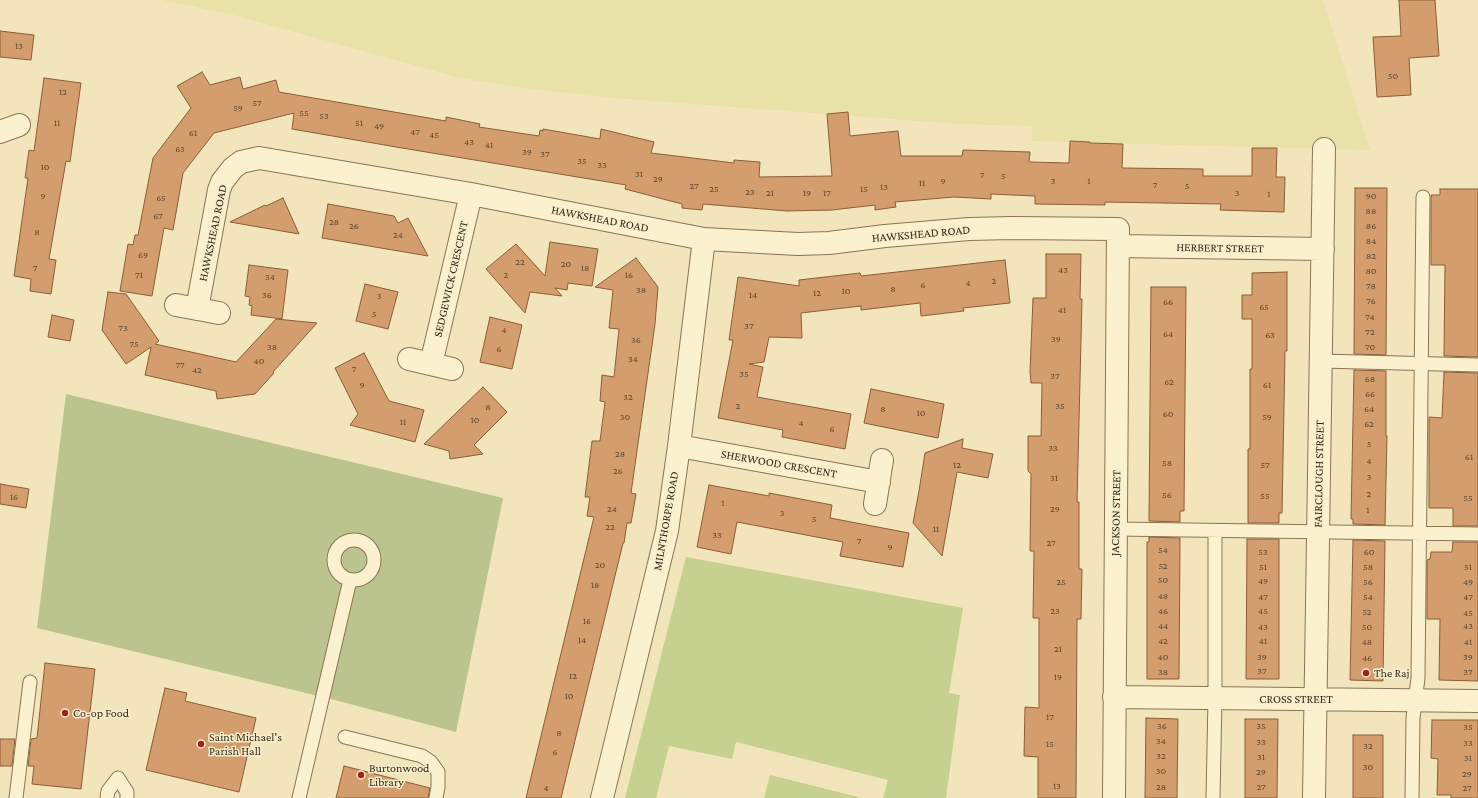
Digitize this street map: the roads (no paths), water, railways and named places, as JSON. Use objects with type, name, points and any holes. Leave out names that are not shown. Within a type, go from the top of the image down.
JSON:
[{"type":"street","name":"FAIRCLOUGH STREET","points":[[1314,798],[1324,149]]},
{"type":"street","name":"HAWKSHEAD ROAD","points":[[219,312],[187,307],[219,190],[226,175],[241,162],[259,158],[471,194],[704,239],[798,244],[829,243],[884,236],[969,229],[1012,228],[1118,237]]},
{"type":"street","name":"SEDGEWICK CRESCENT","points":[[431,364],[471,194]]},
{"type":"street","name":"HERBERT STREET","points":[[1118,237],[1322,249]]},
{"type":"street","name":"JACKSON STREET","points":[[1114,798],[1118,237]]},
{"type":"street","name":"MILNTHORPE ROAD","points":[[602,798],[667,531],[679,446],[704,239]]},
{"type":"street","points":[[409,359],[452,369]]},
{"type":"street","name":"SHERWOOD CRESCENT","points":[[679,446],[879,482]]},
{"type":"street","points":[[875,504],[882,460]]},
{"type":"street","name":"CROSS STREET","points":[[1114,697],[1478,701]]},
{"type":"lane","points":[[1412,798],[1413,718],[1418,678],[1423,197]]},
{"type":"lane","points":[[1321,361],[1478,365]]},
{"type":"lane","points":[[1116,529],[1478,534]]},
{"type":"lane","points":[[1213,798],[1215,699],[1215,531]]},
{"type":"lane","points":[[299,798],[350,580]]},
{"type":"lane","points":[[16,798],[30,682]]},
{"type":"lane","points":[[345,737],[422,756],[431,762],[438,772],[436,798]]},
{"type":"lane","points":[[107,798],[108,791],[118,778],[127,792],[127,798]]},
{"type":"place","name":"The Raj","points":[[1366,673]]},
{"type":"place","name":"Co-op Food","points":[[65,713]]},
{"type":"place","name":"Saint Michael's Parish Hall","points":[[201,744]]},
{"type":"place","name":"Burtonwood Library","points":[[361,775]]}]
